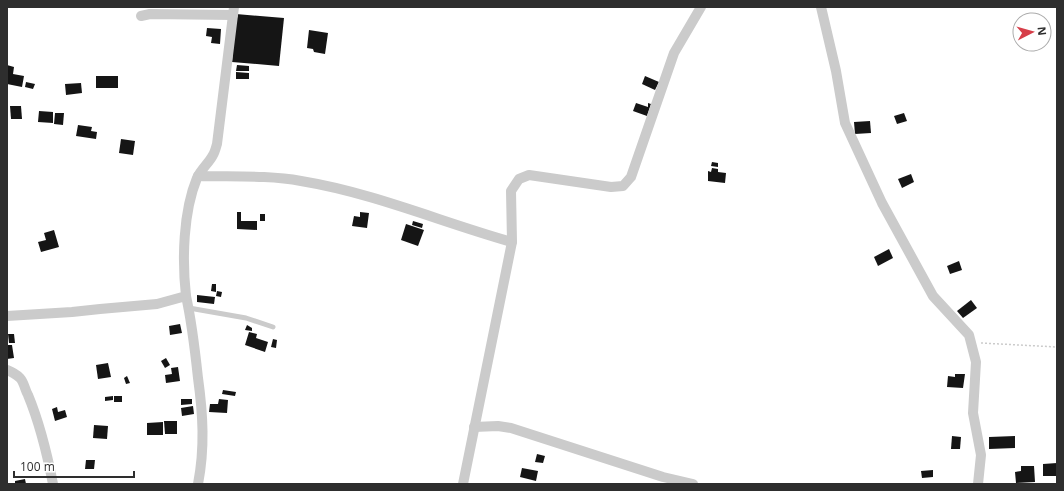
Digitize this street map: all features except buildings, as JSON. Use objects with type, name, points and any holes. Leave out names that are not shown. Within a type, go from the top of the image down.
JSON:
[{"type":"street","points":[[463,484],[512,242],[511,191],[519,179],[529,175],[611,187],[623,186],[631,177],[674,53],[701,7]]},
{"type":"street","points":[[821,7],[836,71],[845,123],[882,203],[933,296],[969,335],[976,362],[973,413],[980,455],[978,484]]},
{"type":"street","points":[[141,16],[150,14],[233,11],[217,144],[214,155],[198,176],[190,197],[185,226],[185,285],[193,331],[202,414],[202,460],[198,484]]},
{"type":"street","points":[[198,176],[279,178],[300,180],[330,186],[404,207],[486,235],[512,242]]},
{"type":"street","points":[[7,316],[157,304],[186,296]]},
{"type":"street","points":[[7,370],[21,379],[31,402],[46,449],[53,484]]},
{"type":"street","points":[[474,427],[498,426],[511,428],[663,477],[693,484]]},
{"type":"lane","points":[[189,308],[246,318],[273,327]]},
{"type":"path","points":[[971,342],[1057,347]]}]
